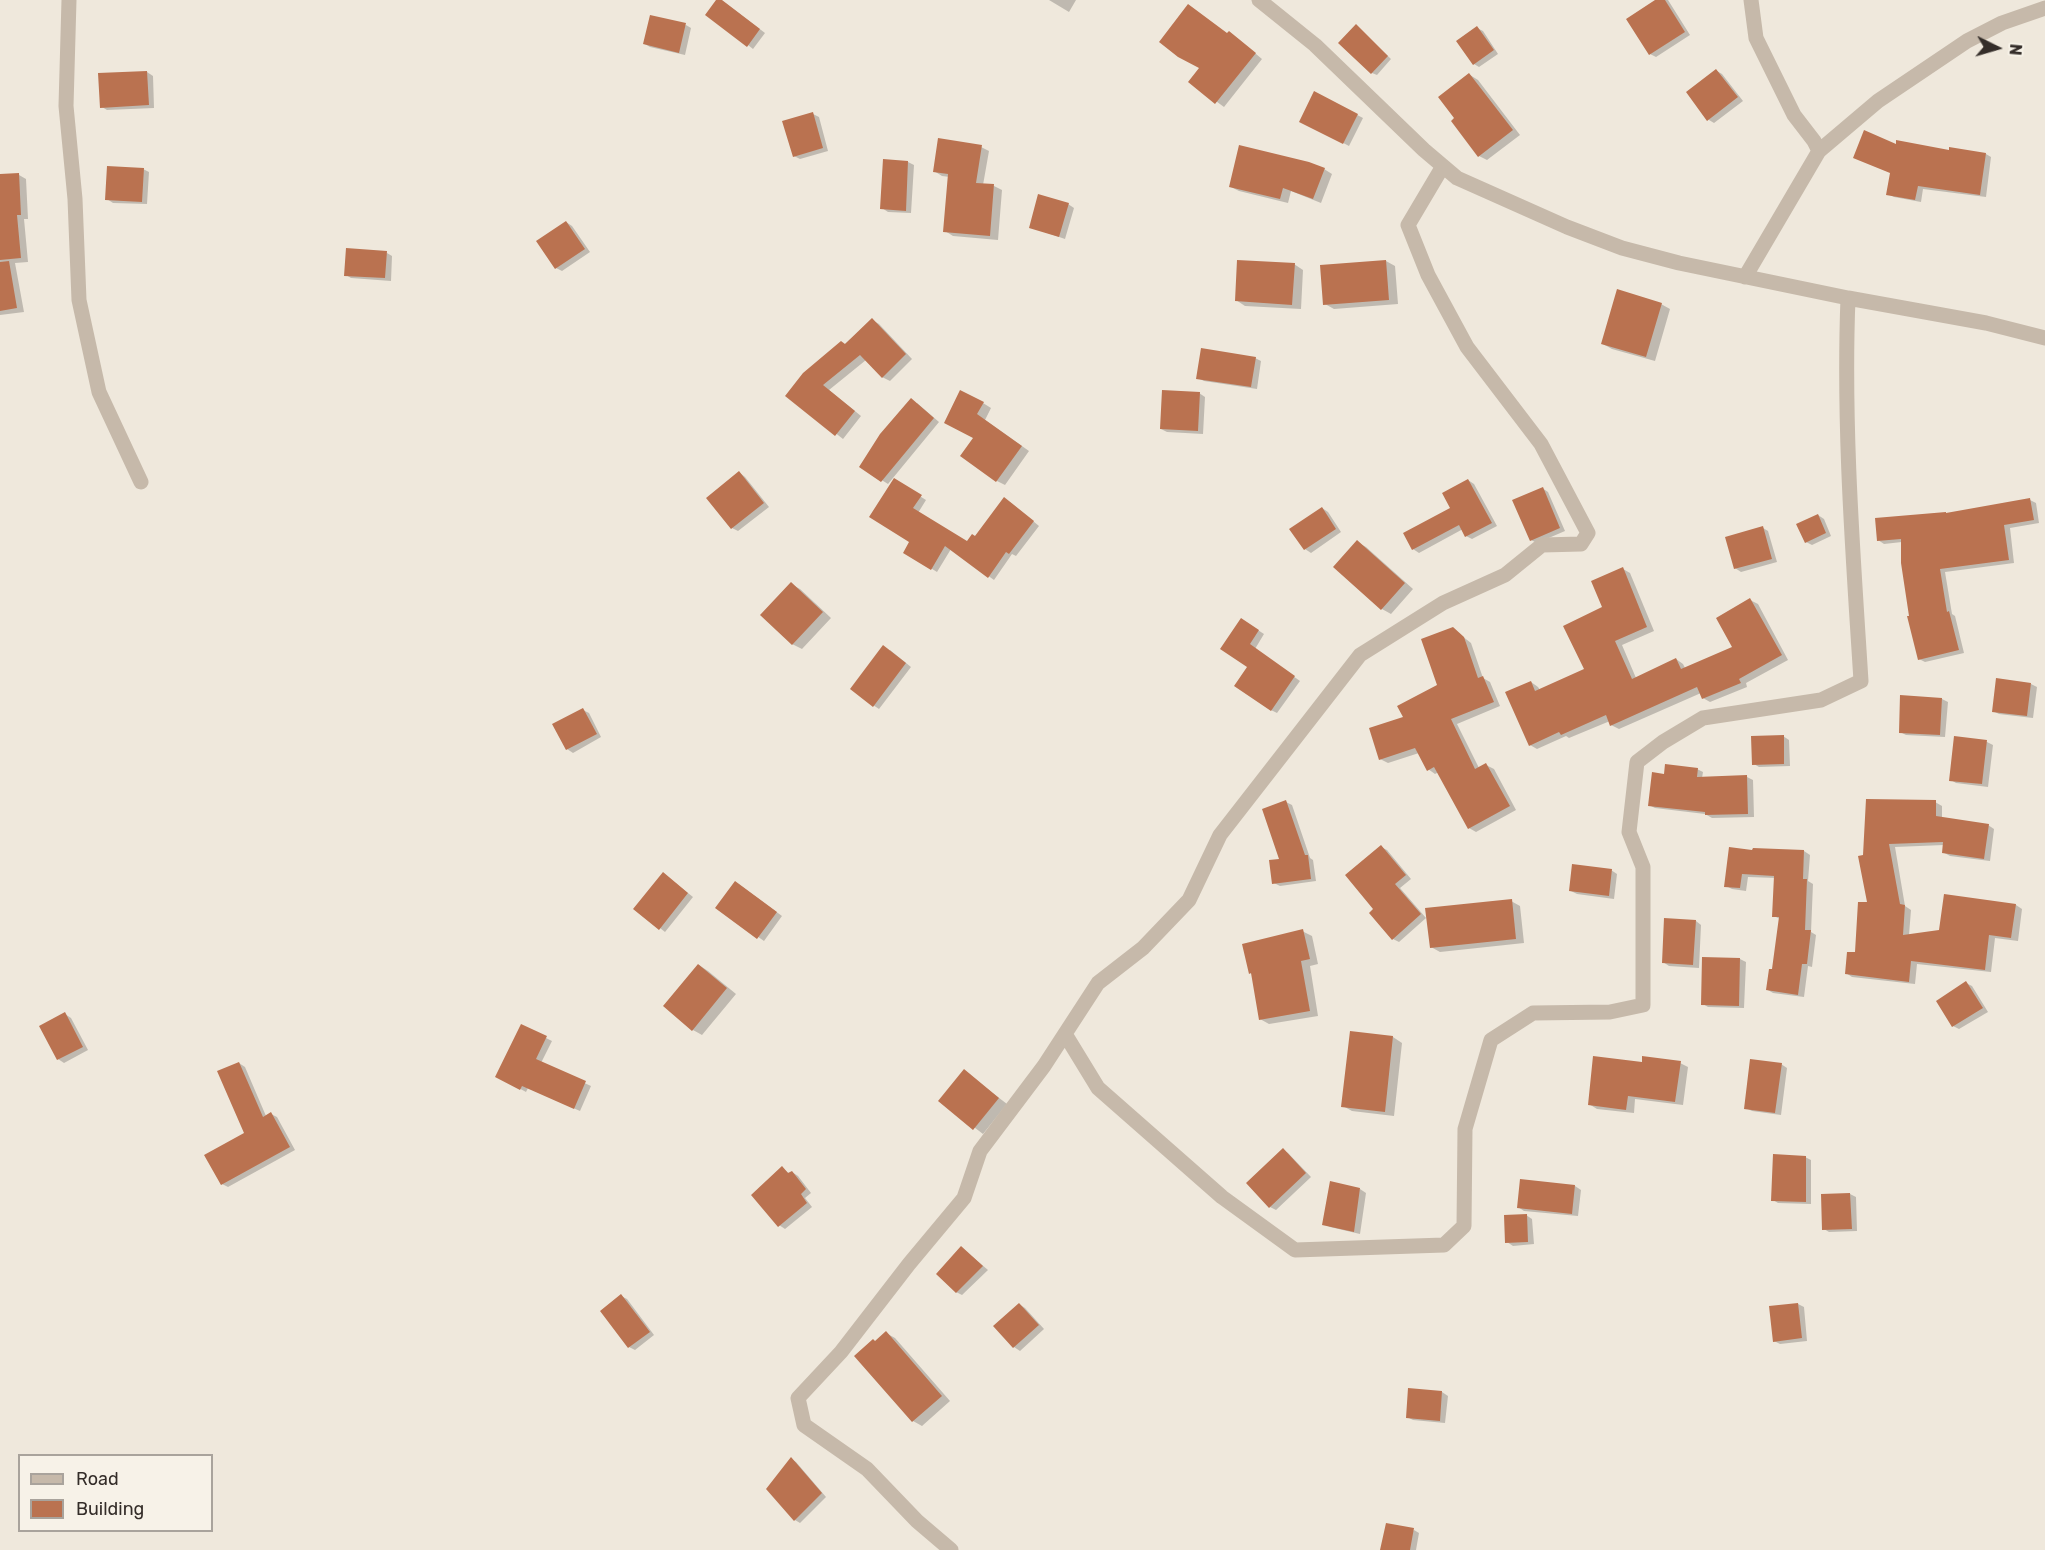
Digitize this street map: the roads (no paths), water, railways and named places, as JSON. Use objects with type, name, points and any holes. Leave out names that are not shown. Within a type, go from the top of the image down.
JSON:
[{"type":"street","points":[[69,0],[66,106],[75,199],[80,300],[99,393],[141,482]]},
{"type":"street","points":[[1259,0],[1315,45],[1456,178],[1567,227],[1622,248],[1745,277],[1986,323],[2045,338]]},
{"type":"street","points":[[1751,0],[1756,38],[1794,115],[1819,151]]},
{"type":"street","points":[[1745,277],[1819,151],[1878,101],[1967,41],[2002,23],[2045,8]]},
{"type":"street","points":[[951,1550],[918,1521],[867,1469],[804,1425],[798,1398],[841,1352],[964,1198],[980,1151],[1044,1066],[1098,983],[1143,948],[1189,900],[1220,835],[1360,655],[1443,603],[1505,575],[1542,545],[1581,544],[1588,533],[1541,444],[1467,347],[1428,275],[1408,225],[1443,166]]},
{"type":"street","points":[[1065,1034],[1098,1088],[1222,1197],[1296,1250],[1444,1245],[1451,1239],[1464,1226],[1465,1129],[1491,1040],[1533,1013],[1610,1012],[1643,1005],[1642,867],[1629,832],[1637,762],[1663,742],[1703,718],[1821,700],[1861,681],[1847,435],[1848,298]]}]
